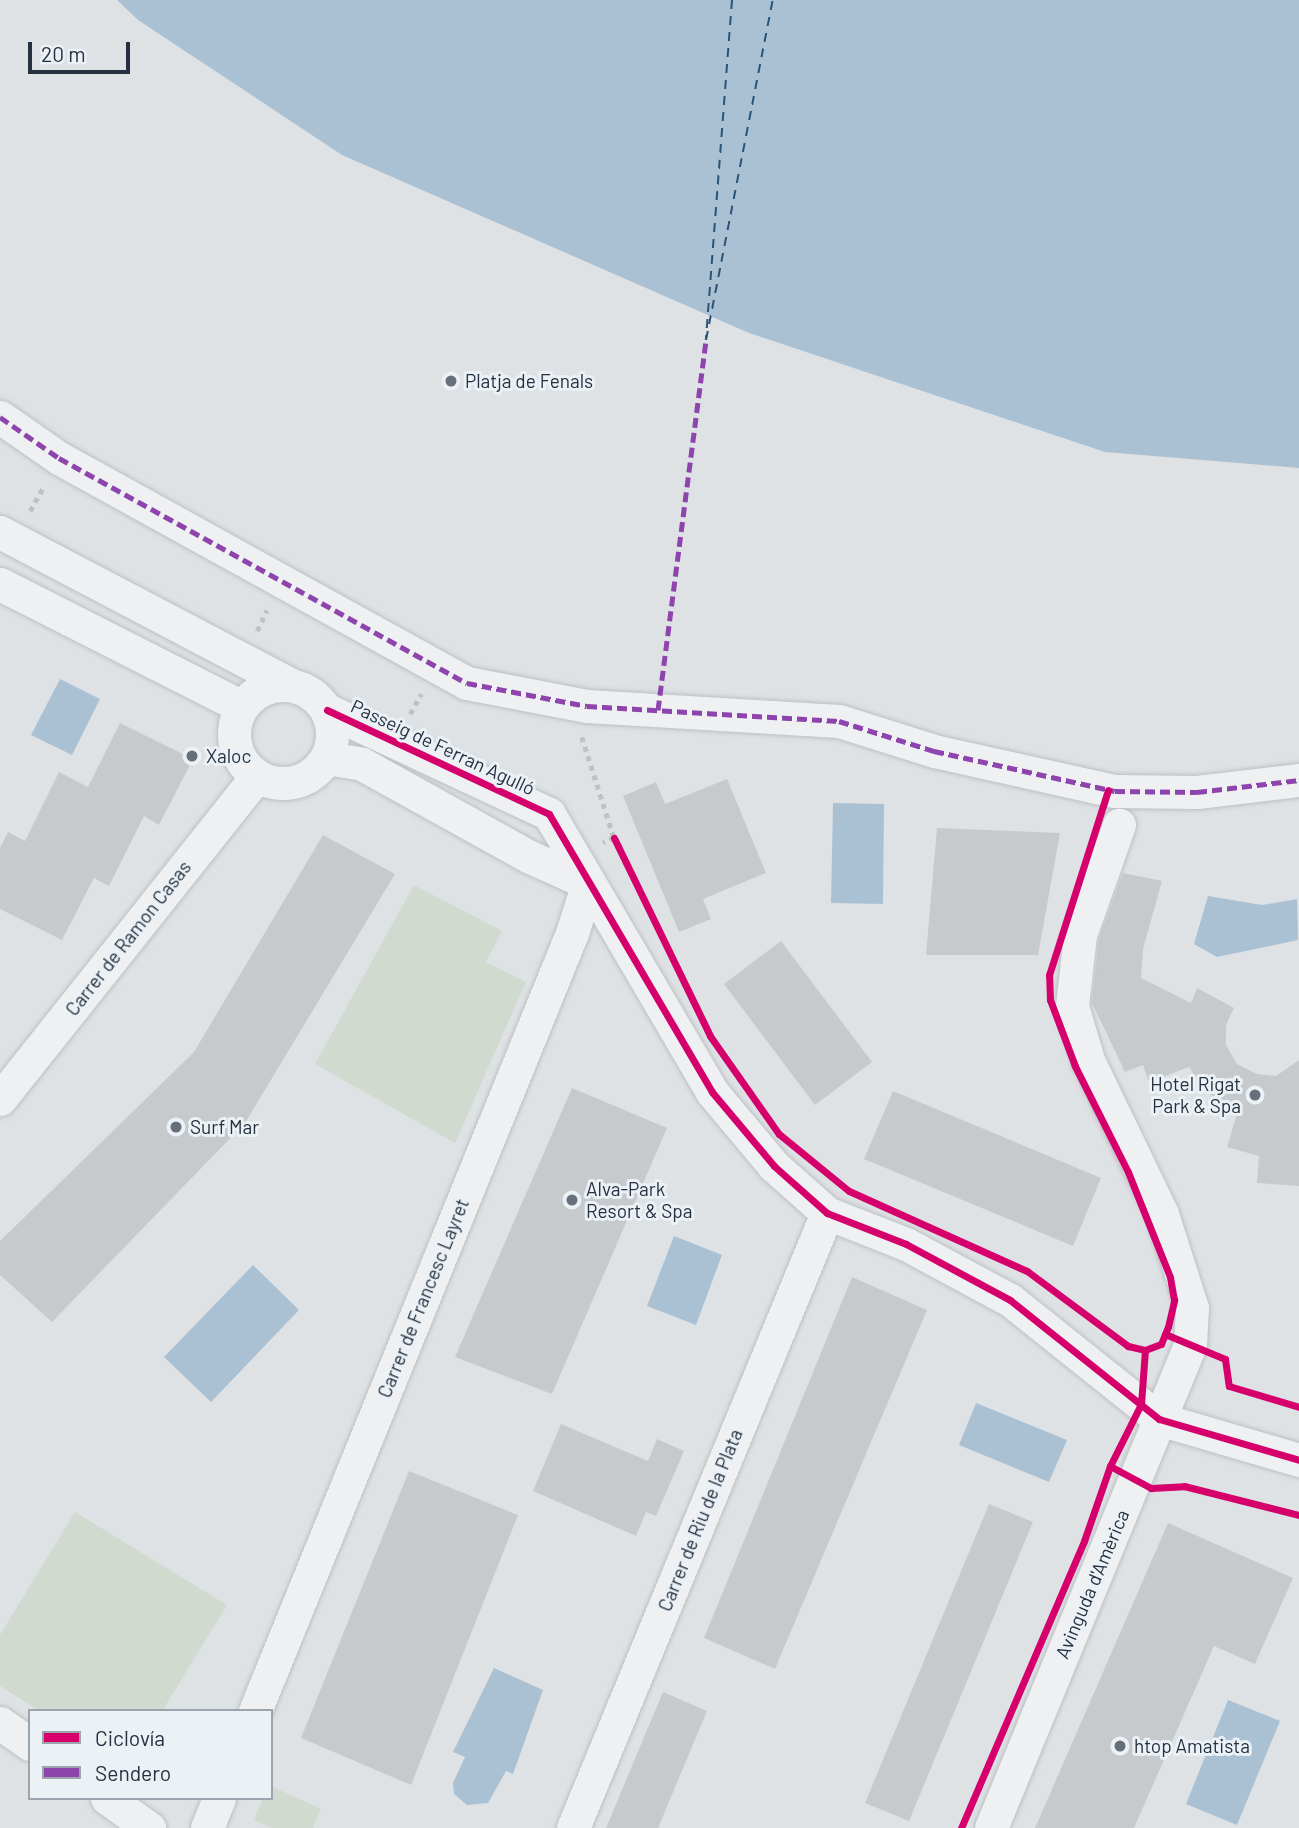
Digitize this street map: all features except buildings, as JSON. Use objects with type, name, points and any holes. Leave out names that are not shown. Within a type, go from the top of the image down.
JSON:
[{"type":"street","points":[[0,417],[59,458],[467,683],[572,704],[839,721],[934,751],[1115,791],[1197,792],[1299,780]]},
{"type":"street","points":[[7,535],[291,685],[313,694],[327,710],[333,729],[326,758],[302,780],[279,784],[257,776],[242,763],[234,743],[236,715],[250,696],[270,685],[291,685]]},
{"type":"street","points":[[0,584],[242,707]]},
{"type":"street","name":"Passeig de Ferran Agulló","points":[[327,710],[549,814],[712,1092],[774,1166],[827,1213]]},
{"type":"street","points":[[326,758],[362,764],[530,857],[581,871]]},
{"type":"street","name":"Carrer de Ramon Casas","points":[[0,1099],[257,776]]},
{"type":"street","name":"Avinguda d'Amèrica","points":[[991,1828],[1190,1345],[1192,1308],[1162,1214],[1087,1060],[1072,1006],[1080,935],[1119,825]]},
{"type":"street","name":"Carrer de Francesc Layret","points":[[256,1709],[572,933],[581,871]]},
{"type":"street","points":[[827,1213],[906,1244],[1010,1300],[1159,1419],[1299,1460]]},
{"type":"street","name":"Carrer de Riu de la Plata","points":[[573,1828],[827,1213]]},
{"type":"street","points":[[0,1723],[28,1743]]},
{"type":"street","points":[[110,1800],[149,1828]]},
{"type":"street","points":[[207,1828],[218,1800]]},
{"type":"path","points":[[7,535],[59,458]]},
{"type":"path","points":[[242,659],[282,579]]},
{"type":"path","points":[[394,742],[438,666]]},
{"type":"path","points":[[572,704],[615,841],[581,871]]},
{"type":"shaded area","points":[[414,885],[502,931],[486,962],[526,982],[455,1143],[315,1064]]},
{"type":"shaded area","points":[[75,1512],[227,1605],[163,1709],[37,1709],[0,1686],[0,1635]]},
{"type":"shaded area","points":[[273,1787],[321,1809],[313,1828],[272,1828],[254,1820],[262,1800],[273,1800]]},
{"type":"water","points":[[117,0],[1299,0],[1299,468],[1105,452],[749,333],[342,155],[138,20]]},
{"type":"water","points":[[60,679],[100,699],[72,755],[31,735]]},
{"type":"water","points":[[833,803],[884,804],[883,904],[831,903]]},
{"type":"water","points":[[1208,896],[1262,905],[1297,899],[1298,940],[1217,957],[1194,944]]},
{"type":"water","points":[[674,1236],[722,1255],[696,1325],[647,1306]]},
{"type":"water","points":[[253,1265],[299,1310],[211,1402],[164,1357]]},
{"type":"water","points":[[976,1403],[1067,1440],[1049,1482],[959,1445]]},
{"type":"water","points":[[494,1668],[543,1690],[513,1774],[506,1771],[488,1803],[467,1805],[454,1794],[453,1783],[465,1757],[453,1752]]},
{"type":"water","points":[[1228,1700],[1280,1721],[1237,1825],[1186,1804]]},
{"type":"ferry route","points":[[732,0],[706,340],[773,0]]},
{"type":"marked path","points":[[658,710],[706,340]]},
{"type":"marked path","points":[[0,417],[59,458],[467,683],[587,706],[839,721],[934,751],[1115,791],[1197,792],[1299,780]]},
{"type":"cycle path","points":[[327,710],[549,814],[712,1092],[774,1166],[827,1213],[906,1244],[1010,1300],[1159,1419],[1299,1460]]},
{"type":"cycle path","points":[[614,838],[710,1036],[779,1134],[849,1191],[1027,1271],[1128,1346],[1145,1350],[1161,1344],[1168,1327],[1174,1300],[1170,1277],[1128,1172],[1075,1066],[1050,1000],[1049,975],[1108,790]]},
{"type":"cycle path","points":[[1165,1334],[1225,1359],[1229,1386],[1299,1407]]},
{"type":"cycle path","points":[[961,1828],[1084,1541],[1110,1466],[1141,1404],[1145,1350]]},
{"type":"cycle path","points":[[1110,1466],[1151,1488],[1184,1486],[1299,1515]]},
{"type":"place","name":"Platja de Fenals","points":[[451,381]]},
{"type":"place","name":"Xaloc","points":[[192,756]]},
{"type":"place","name":"Hotel Rigat Park & Spa","points":[[1255,1095]]},
{"type":"place","name":"Surf Mar","points":[[176,1127]]},
{"type":"place","name":"Alva-Park Resort & Spa","points":[[572,1200]]},
{"type":"place","name":"htop Amatista","points":[[1120,1746]]}]
